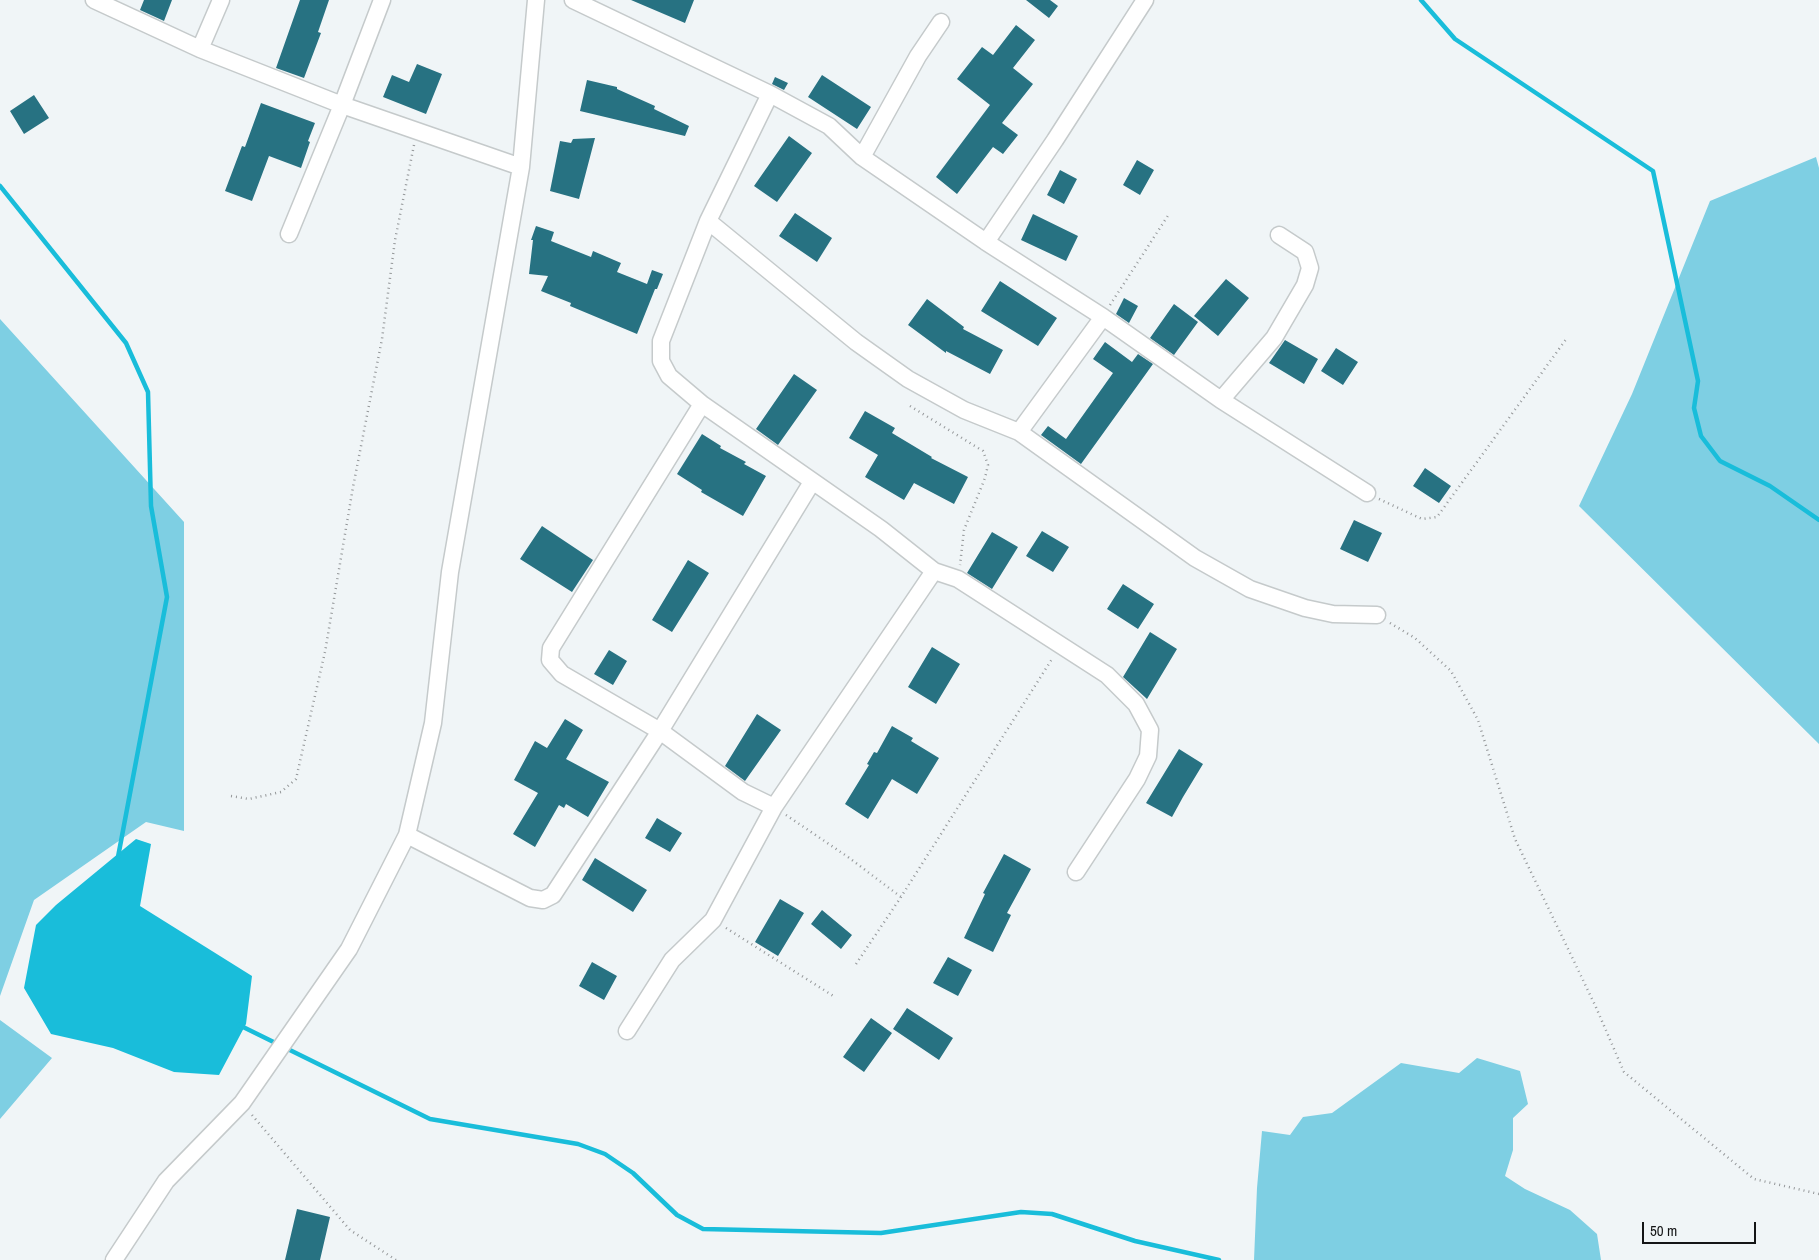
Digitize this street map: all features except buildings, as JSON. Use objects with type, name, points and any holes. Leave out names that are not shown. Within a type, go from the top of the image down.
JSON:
[{"type":"street","points":[[94,0],[200,49],[342,105],[521,167]]},
{"type":"street","points":[[200,49],[221,0]]},
{"type":"street","points":[[289,234],[342,105],[382,0]]},
{"type":"street","points":[[114,1260],[166,1181],[242,1103],[350,949],[406,835],[433,723],[450,572],[521,167],[536,0]]},
{"type":"street","points":[[573,0],[770,94],[830,126],[862,157],[986,242],[1103,317],[1221,400],[1367,493]]},
{"type":"street","points":[[986,242],[1055,140],[1145,0]]},
{"type":"street","points":[[862,157],[918,56],[941,22]]},
{"type":"street","points":[[770,94],[708,221],[661,341],[661,360],[669,376],[702,404],[881,529],[934,571],[958,578],[1107,675],[1136,704],[1150,730],[1148,756],[1137,779],[1076,872]]},
{"type":"street","points":[[708,221],[856,342],[908,378],[964,410],[1020,432],[1195,558],[1250,589],[1305,608],[1333,614],[1377,615]]},
{"type":"street","points":[[1221,400],[1274,338],[1305,285],[1310,268],[1305,252],[1279,234]]},
{"type":"street","points":[[1020,432],[1103,317]]},
{"type":"street","points":[[702,404],[551,648],[550,660],[562,674],[660,731],[743,792],[774,807]]},
{"type":"street","points":[[406,835],[530,898],[543,900],[553,895],[660,731],[812,482]]},
{"type":"street","points":[[627,1031],[672,960],[713,920],[774,807],[934,571]]},
{"type":"path","points":[[231,796],[249,799],[281,792],[296,778],[325,652],[353,487],[382,339],[395,240],[417,131]]},
{"type":"path","points":[[1103,317],[1169,214]]},
{"type":"path","points":[[1367,493],[1422,519],[1437,517],[1568,338]]},
{"type":"path","points":[[910,406],[983,451],[988,465],[985,478],[964,530],[958,578]]},
{"type":"path","points":[[1377,615],[1415,638],[1451,671],[1478,720],[1515,839],[1595,1005],[1624,1072],[1754,1179],[1819,1194]]},
{"type":"path","points":[[856,964],[901,897],[1060,645]]},
{"type":"path","points":[[774,807],[848,857],[901,897]]},
{"type":"path","points":[[713,920],[835,996]]},
{"type":"path","points":[[242,1103],[350,1230],[396,1260]]},
{"type":"shaded area","points":[[1816,157],[1819,168],[1819,744],[1579,506],[1632,394],[1710,201]]},
{"type":"shaded area","points":[[0,319],[184,522],[184,831],[146,822],[34,900],[0,996]]},
{"type":"shaded area","points":[[136,839],[151,844],[140,906],[252,976],[246,1024],[219,1075],[174,1072],[113,1048],[51,1034],[24,988],[36,925],[56,905]]},
{"type":"shaded area","points":[[0,1020],[52,1058],[0,1119]]},
{"type":"shaded area","points":[[1477,1058],[1520,1071],[1528,1104],[1513,1118],[1513,1150],[1505,1176],[1525,1189],[1570,1210],[1597,1234],[1601,1260],[1254,1260],[1262,1131],[1290,1135],[1303,1117],[1332,1113],[1401,1063],[1459,1073]]},
{"type":"waterway","points":[[1421,0],[1455,39],[1653,171],[1698,381],[1694,408],[1701,436],[1720,461],[1770,486],[1819,520]]},
{"type":"waterway","points":[[0,186],[126,343],[148,392],[151,506],[167,597],[118,857]]},
{"type":"waterway","points":[[239,1025],[430,1119],[578,1144],[605,1154],[633,1173],[677,1215],[703,1229],[881,1233],[1021,1212],[1052,1214],[1135,1241],[1219,1260]]}]
